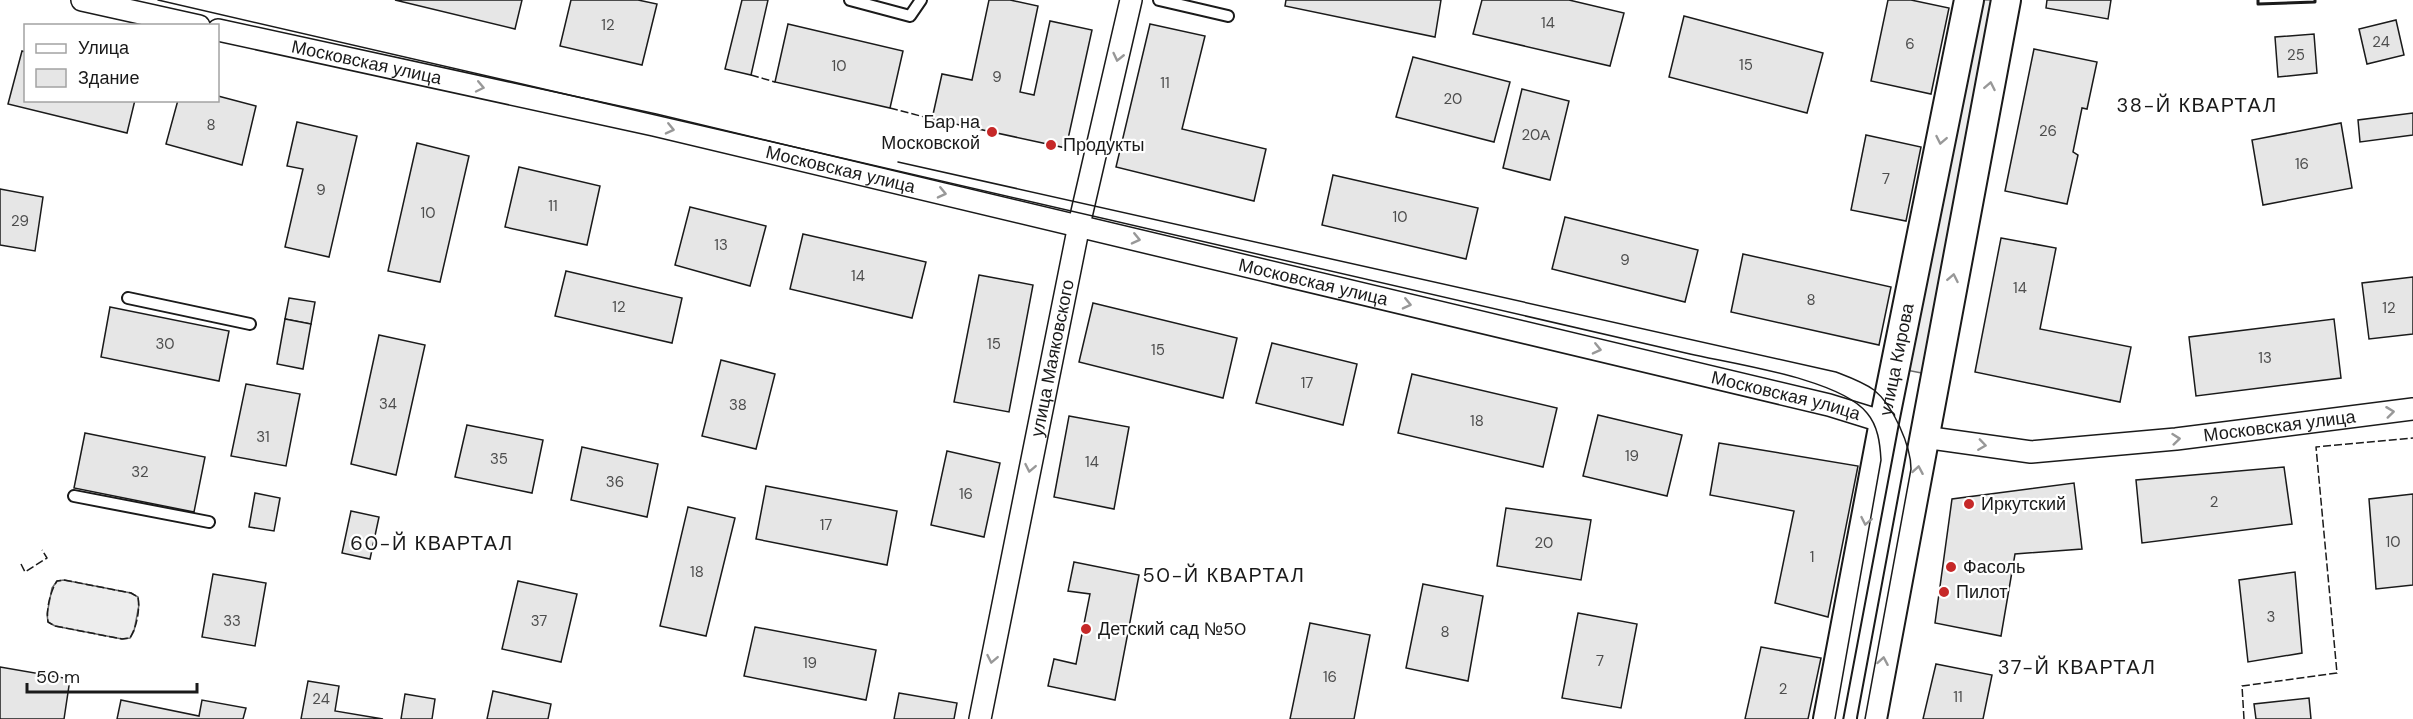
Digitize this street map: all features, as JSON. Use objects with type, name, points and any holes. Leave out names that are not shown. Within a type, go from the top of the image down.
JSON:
[{"type":"street","points":[[82,0],[190,24]]},
{"type":"street","name":"улица Маяковского","points":[[980,719],[1079,225],[1131,0]]},
{"type":"street","name":"улица Кирова","points":[[1828,719],[1884,422],[1969,0]]},
{"type":"street","points":[[1872,719],[2006,0]]},
{"type":"street","name":"Московская улица","points":[[219,30],[654,125],[1079,225],[1829,405],[1924,437],[2031,452],[2176,440],[2413,409]]},
{"type":"lane","points":[[850,0],[910,16],[921,0]]},
{"type":"lane","points":[[1159,0],[1228,16]]},
{"type":"lane","points":[[128,298],[250,324]]},
{"type":"lane","points":[[74,496],[209,522]]},
{"type":"shaded area","points":[[1978,0],[1999,0],[1927,374],[1906,370]]},
{"type":"shaded area","points":[[64,580],[131,593],[138,597],[139,605],[134,631],[130,638],[122,639],[55,626],[48,622],[47,614],[52,588],[57,581]]},
{"type":"building","points":[[395,0],[522,0],[515,29]]},
{"type":"building","points":[[571,0],[638,0],[657,4],[642,65],[560,46]]},
{"type":"building","points":[[742,0],[768,0],[751,75],[725,69]]},
{"type":"building","points":[[989,0],[1010,0],[1038,6],[1020,92],[1034,95],[1050,21],[1092,30],[1066,148],[932,119],[942,74],[972,80]]},
{"type":"building","points":[[1286,0],[1441,0],[1435,37],[1285,6]]},
{"type":"building","points":[[1482,0],[1569,0],[1624,13],[1610,66],[1473,34]]},
{"type":"building","points":[[1888,0],[1911,0],[1949,8],[1931,94],[1871,81]]},
{"type":"building","points":[[2047,0],[2111,0],[2108,19],[2046,8]]},
{"type":"building","points":[[1684,16],[1823,53],[1807,113],[1669,77]]},
{"type":"building","points":[[2396,20],[2404,55],[2367,64],[2359,29]]},
{"type":"building","points":[[788,24],[903,51],[890,108],[775,82]]},
{"type":"building","points":[[1150,24],[1205,36],[1182,129],[1266,149],[1254,201],[1116,167]]},
{"type":"building","points":[[2314,34],[2317,73],[2278,77],[2275,37]]},
{"type":"building","points":[[2034,49],[2097,62],[2087,109],[2082,108],[2073,152],[2078,155],[2067,204],[2005,191]]},
{"type":"building","points":[[22,51],[24,52],[24,102],[135,102],[127,133],[8,104]]},
{"type":"building","points":[[1413,57],[1510,82],[1494,142],[1396,117]]},
{"type":"building","points":[[1522,89],[1569,101],[1550,180],[1503,168]]},
{"type":"building","points":[[219,96],[256,106],[242,165],[166,144],[177,102],[219,102]]},
{"type":"building","points":[[2413,113],[2413,135],[2360,142],[2358,120]]},
{"type":"building","points":[[297,122],[357,136],[329,257],[285,247],[303,169],[287,166]]},
{"type":"building","points":[[2341,123],[2352,188],[2263,205],[2252,140]]},
{"type":"building","points":[[1866,135],[1921,147],[1906,221],[1851,210]]},
{"type":"building","points":[[417,143],[469,156],[440,282],[388,271]]},
{"type":"building","points":[[519,167],[600,186],[587,245],[505,227]]},
{"type":"building","points":[[1333,175],[1478,208],[1466,259],[1322,225]]},
{"type":"building","points":[[0,189],[43,197],[35,251],[0,245]]},
{"type":"building","points":[[690,207],[766,226],[750,286],[675,265]]},
{"type":"building","points":[[1565,217],[1698,250],[1685,302],[1552,269]]},
{"type":"building","points":[[803,234],[926,262],[912,318],[790,289]]},
{"type":"building","points":[[2001,238],[2056,248],[2040,329],[2131,347],[2120,402],[1975,372]]},
{"type":"building","points":[[1743,254],[1891,287],[1879,345],[1731,312]]},
{"type":"building","points":[[566,271],[682,298],[672,343],[555,316]]},
{"type":"building","points":[[979,275],[1033,285],[1009,412],[954,402]]},
{"type":"building","points":[[2413,277],[2413,334],[2369,339],[2362,283]]},
{"type":"building","points":[[289,298],[315,302],[311,324],[285,319]]},
{"type":"building","points":[[1093,303],[1237,338],[1223,398],[1079,362]]},
{"type":"building","points":[[110,307],[229,331],[219,381],[101,357]]},
{"type":"building","points":[[285,319],[311,324],[303,369],[277,364]]},
{"type":"building","points":[[2334,319],[2341,378],[2196,396],[2189,337]]},
{"type":"building","points":[[379,335],[425,345],[396,475],[351,464]]},
{"type":"building","points":[[1272,343],[1357,364],[1343,425],[1256,403]]},
{"type":"building","points":[[721,360],[775,374],[756,449],[702,436]]},
{"type":"building","points":[[1412,374],[1557,408],[1543,467],[1398,433]]},
{"type":"building","points":[[246,384],[300,394],[286,466],[231,456]]},
{"type":"building","points":[[1598,415],[1682,435],[1667,496],[1583,476]]},
{"type":"building","points":[[1069,416],[1129,427],[1114,509],[1054,497]]},
{"type":"building","points":[[467,425],[543,440],[532,493],[455,477]]},
{"type":"building","points":[[85,433],[205,457],[194,512],[74,488]]},
{"type":"building","points":[[1719,443],[1858,466],[1828,617],[1775,603],[1794,511],[1710,495]]},
{"type":"building","points":[[582,447],[658,464],[647,517],[571,500]]},
{"type":"building","points":[[947,451],[1000,463],[984,537],[931,525]]},
{"type":"building","points":[[2284,467],[2292,524],[2142,543],[2136,480]]},
{"type":"building","points":[[2074,483],[2082,549],[2015,554],[2001,636],[1935,623],[1952,499]]},
{"type":"building","points":[[766,486],[897,511],[887,565],[756,539]]},
{"type":"building","points":[[255,493],[280,498],[274,531],[249,527]]},
{"type":"building","points":[[2413,494],[2413,585],[2376,589],[2369,499]]},
{"type":"building","points":[[688,507],[735,518],[706,636],[660,626]]},
{"type":"building","points":[[1506,508],[1591,520],[1581,580],[1497,566]]},
{"type":"building","points":[[351,511],[379,517],[370,559],[342,553]]},
{"type":"building","points":[[1074,562],[1139,575],[1115,700],[1048,686],[1054,659],[1076,664],[1090,594],[1068,591]]},
{"type":"building","points":[[2295,572],[2302,653],[2248,662],[2239,580]]},
{"type":"building","points":[[213,574],[266,583],[255,646],[202,637]]},
{"type":"building","points":[[518,581],[577,594],[561,662],[502,649]]},
{"type":"building","points":[[1423,584],[1483,596],[1468,681],[1406,668]]},
{"type":"building","points":[[1578,613],[1637,624],[1621,708],[1562,698]]},
{"type":"building","points":[[1310,623],[1370,635],[1354,719],[1290,719]]},
{"type":"building","points":[[755,627],[876,650],[866,700],[744,676]]},
{"type":"building","points":[[1761,647],[1821,658],[1808,719],[1745,719]]},
{"type":"building","points":[[1936,664],[1992,675],[1983,719],[1923,719]]},
{"type":"building","points":[[0,667],[70,679],[64,719],[0,719]]},
{"type":"building","points":[[308,681],[339,686],[335,711],[383,719],[301,719]]},
{"type":"building","points":[[493,691],[551,704],[548,719],[487,719]]},
{"type":"building","points":[[899,693],[957,703],[954,719],[894,719]]},
{"type":"building","points":[[405,694],[435,699],[432,719],[401,719]]},
{"type":"building","points":[[2309,698],[2311,719],[2256,719],[2254,704]]},
{"type":"building","points":[[121,700],[199,716],[202,700],[246,708],[243,719],[117,719]]},
{"type":"tram line","points":[[158,0],[1785,374],[1834,391],[1853,401],[1871,418],[1878,435],[1881,460],[1835,719]]},
{"type":"tram line","points":[[898,162],[1836,372],[1874,390],[1888,405],[1900,426],[1908,449],[1911,469],[1865,719]]},
{"type":"fence","points":[[751,75],[775,82]]},
{"type":"fence","points":[[890,108],[932,119]]},
{"type":"fence","points":[[2244,719],[2242,686],[2337,673],[2316,447],[2413,438]]},
{"type":"fence","points":[[21,564],[25,572],[47,558],[42,550]]},
{"type":"fence","points":[[64,580],[131,593],[138,597],[137,618],[130,638],[122,639],[55,626],[48,622],[48,606],[52,590],[57,581],[64,580]]},
{"type":"wall","points":[[2258,0],[2258,4],[2315,2],[2315,0]]},
{"type":"place","name":"Бар на Московской","points":[[992,132]]},
{"type":"place","name":"Продукты","points":[[1051,145]]},
{"type":"place","name":"Иркутский","points":[[1969,504]]},
{"type":"place","name":"Фасоль","points":[[1951,567]]},
{"type":"place","name":"Пилот","points":[[1944,592]]},
{"type":"place","name":"Детский сад №50","points":[[1086,629]]},
{"type":"district","name":"38-Й КВАРТАЛ","points":[[2197,105]]},
{"type":"district","name":"60-Й КВАРТАЛ","points":[[432,543]]},
{"type":"district","name":"50-Й КВАРТАЛ","points":[[1224,575]]},
{"type":"district","name":"37-Й КВАРТАЛ","points":[[2077,667]]}]
